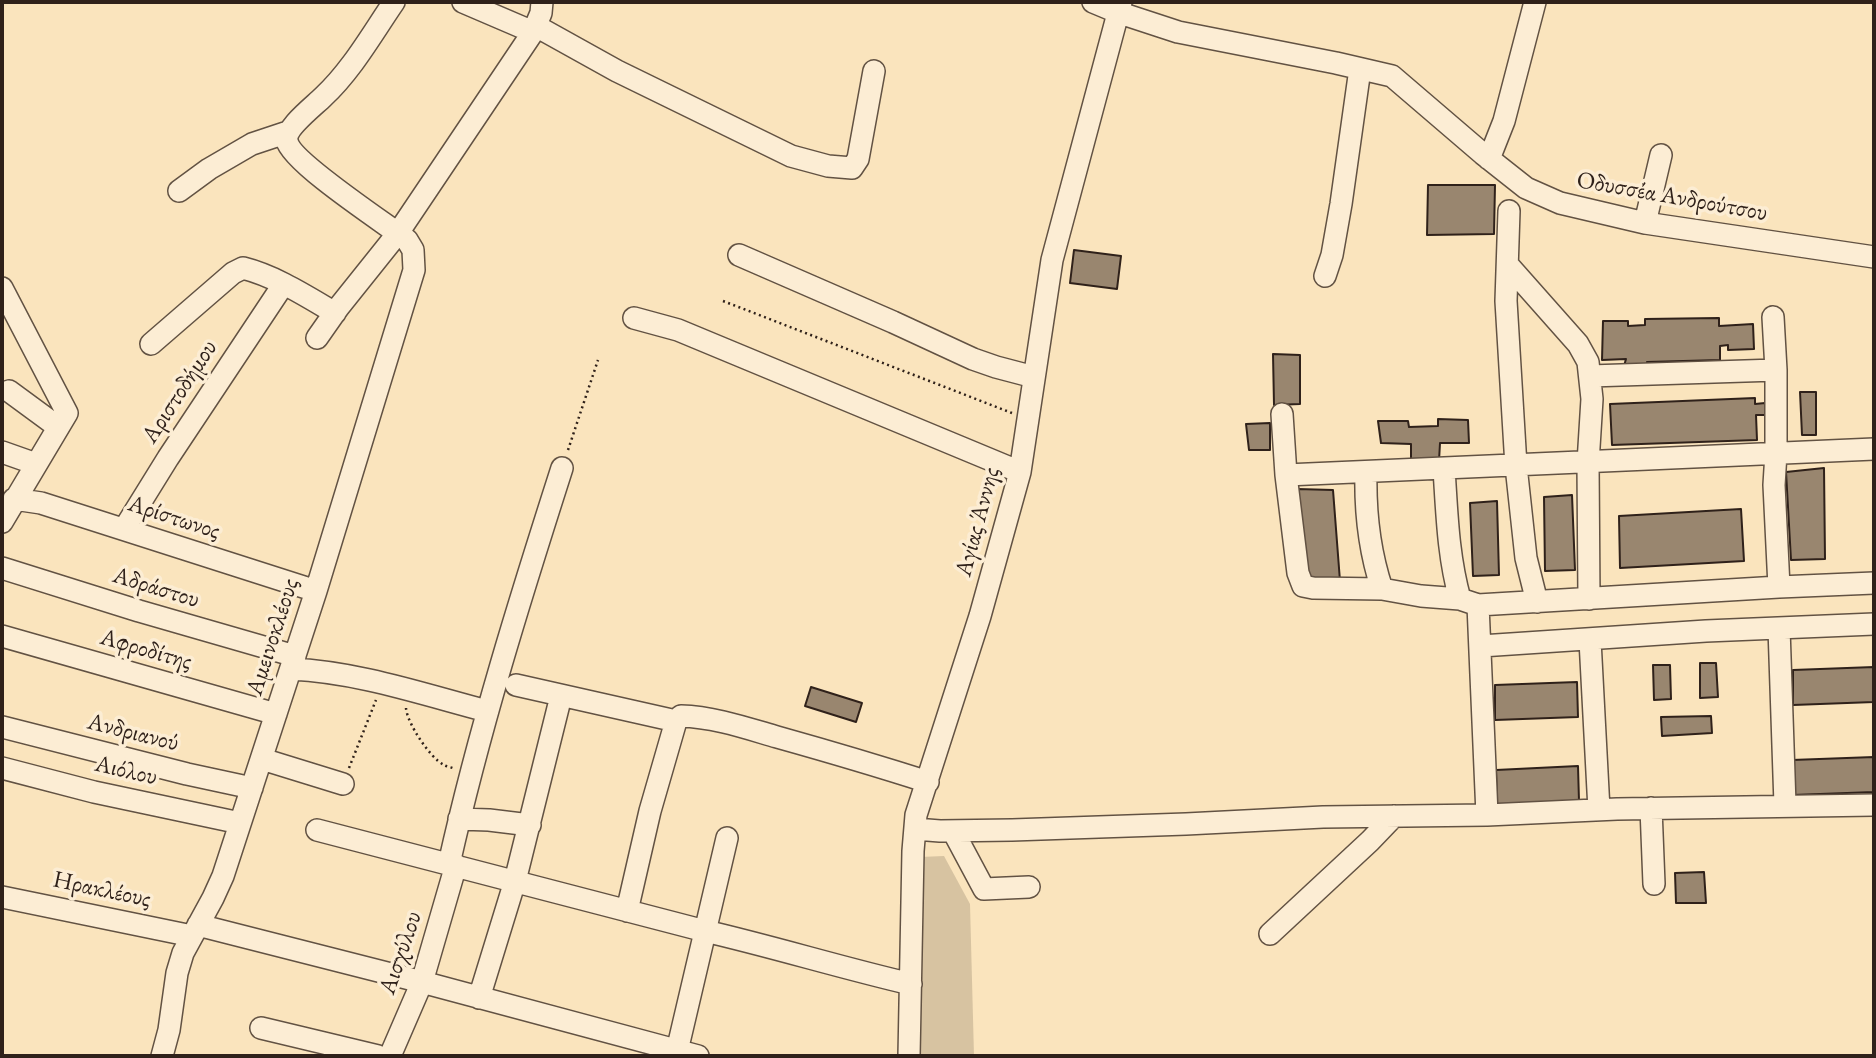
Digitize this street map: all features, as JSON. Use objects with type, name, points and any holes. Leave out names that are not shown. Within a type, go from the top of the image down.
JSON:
[{"type":"street","points":[[179,191],[251,144],[288,132],[339,82],[394,2]]},
{"type":"street","points":[[463,2],[491,8],[791,156],[828,166],[852,168],[858,159],[874,71]]},
{"type":"street","points":[[317,338],[398,233],[535,29],[542,2]]},
{"type":"street","name":"Οδυσσέα Ανδρούτσου","points":[[1093,2],[1119,7],[1178,32],[1392,76],[1526,188],[1560,203],[1645,223],[1874,257]]},
{"type":"street","points":[[1489,159],[1504,121],[1535,2]]},
{"type":"street","name":"Αγίας Άννης","points":[[909,1056],[916,816],[980,616],[1020,472],[1052,260],[1119,7]]},
{"type":"street","points":[[1325,275],[1332,255],[1341,204],[1360,69]]},
{"type":"street","points":[[288,132],[286,140],[290,150],[316,174],[398,233]]},
{"type":"street","points":[[1645,223],[1661,155]]},
{"type":"street","points":[[1509,211],[1506,301],[1516,466],[1526,558],[1537,602]]},
{"type":"street","name":"Αμεινοκλέους","points":[[162,1056],[183,953],[223,876],[316,591],[414,270],[413,250],[407,240],[398,233]]},
{"type":"street","points":[[739,255],[973,359],[1034,377]]},
{"type":"street","points":[[1508,265],[1578,344],[1588,362],[1592,399],[1587,525],[1590,599]]},
{"type":"street","points":[[151,344],[233,273],[243,268],[255,271],[335,313]]},
{"type":"street","name":"Αριστοδήμου","points":[[124,529],[167,458],[283,285]]},
{"type":"street","points":[[2,288],[62,420]]},
{"type":"street","points":[[1773,317],[1776,370],[1774,485],[1779,587]]},
{"type":"street","points":[[635,318],[678,330],[1020,472]]},
{"type":"street","points":[[1590,376],[1776,370]]},
{"type":"street","points":[[9,391],[62,420]]},
{"type":"street","points":[[1282,414],[1286,475],[1298,573],[1303,586],[1382,589],[1469,602],[1537,602],[1874,583]]},
{"type":"street","points":[[2,522],[62,420]]},
{"type":"street","points":[[1286,475],[1874,449]]},
{"type":"street","points":[[2,452],[36,464]]},
{"type":"street","name":"Αισχύλου","points":[[390,1056],[422,982],[453,864],[460,819],[487,711],[562,468]]},
{"type":"street","points":[[1444,469],[1452,572],[1469,602],[1481,646],[1487,815]]},
{"type":"street","points":[[1366,472],[1367,531],[1373,563],[1382,589]]},
{"type":"street","name":"Αρίστωνος","points":[[14,499],[41,503],[316,591]]},
{"type":"street","name":"Αδράστου","points":[[2,568],[293,662],[487,711]]},
{"type":"street","points":[[1481,646],[1706,631],[1874,624]]},
{"type":"street","points":[[1779,628],[1785,805]]},
{"type":"street","name":"Αφροδίτης","points":[[2,636],[276,714]]},
{"type":"street","points":[[1590,640],[1598,810]]},
{"type":"street","points":[[516,685],[676,721]]},
{"type":"street","points":[[479,998],[515,881],[561,696]]},
{"type":"street","points":[[627,911],[650,811],[676,721],[681,716],[745,728],[928,782]]},
{"type":"street","name":"Ανδριανού","points":[[2,727],[252,788]]},
{"type":"street","points":[[262,759],[343,785]]},
{"type":"street","name":"Αιόλου","points":[[2,768],[94,792],[240,823]]},
{"type":"street","points":[[915,828],[953,831],[1039,830],[1323,817],[1874,805]]},
{"type":"street","points":[[1651,808],[1654,884]]},
{"type":"street","points":[[1270,934],[1394,816]]},
{"type":"street","points":[[460,819],[530,825]]},
{"type":"street","points":[[317,830],[911,984]]},
{"type":"street","points":[[953,831],[984,889],[1029,887]]},
{"type":"street","points":[[677,1051],[727,838]]},
{"type":"street","name":"Ηρακλέους","points":[[2,897],[195,930],[422,982],[698,1056]]},
{"type":"street","points":[[261,1028],[378,1056]]},
{"type":"path","points":[[723,301],[1028,419]]},
{"type":"path","points":[[562,468],[597,360]]},
{"type":"path","points":[[343,785],[378,695],[400,687],[407,701],[408,719],[433,756],[449,767],[472,769]]},
{"type":"shaded area","points":[[944,856],[970,904],[974,1056],[918,1056],[920,857]]},
{"type":"building","points":[[1428,185],[1495,185],[1494,234],[1427,235]]},
{"type":"building","points":[[1074,250],[1121,256],[1117,289],[1070,283]]},
{"type":"building","points":[[1719,318],[1719,326],[1753,324],[1754,349],[1728,350],[1728,345],[1720,346],[1720,360],[1647,362],[1647,365],[1624,366],[1626,359],[1602,360],[1603,321],[1628,321],[1628,326],[1645,325],[1645,319]]},
{"type":"building","points":[[1273,354],[1300,355],[1300,404],[1274,405]]},
{"type":"building","points":[[1800,392],[1816,392],[1816,435],[1802,435]]},
{"type":"building","points":[[1755,398],[1755,404],[1765,403],[1765,415],[1756,415],[1757,440],[1612,445],[1610,404]]},
{"type":"building","points":[[1438,419],[1468,420],[1469,443],[1440,443],[1439,461],[1411,460],[1411,444],[1381,443],[1378,421],[1408,421],[1409,427],[1438,426]]},
{"type":"building","points":[[1270,423],[1270,450],[1249,450],[1246,424]]},
{"type":"building","points":[[1824,468],[1825,559],[1791,560],[1786,472]]},
{"type":"building","points":[[1297,489],[1333,490],[1340,581],[1306,580]]},
{"type":"building","points":[[1572,495],[1575,570],[1545,571],[1544,497]]},
{"type":"building","points":[[1497,501],[1499,575],[1473,576],[1470,503]]},
{"type":"building","points":[[1741,509],[1744,561],[1620,568],[1619,516]]},
{"type":"building","points":[[1700,663],[1716,663],[1718,697],[1700,698]]},
{"type":"building","points":[[1653,665],[1670,665],[1671,699],[1654,700]]},
{"type":"building","points":[[1874,667],[1874,702],[1793,705],[1793,670]]},
{"type":"building","points":[[1577,682],[1578,717],[1495,720],[1495,685]]},
{"type":"building","points":[[811,687],[862,703],[856,722],[805,706]]},
{"type":"building","points":[[1711,716],[1712,733],[1662,736],[1661,717]]},
{"type":"building","points":[[1874,757],[1874,792],[1793,795],[1792,760]]},
{"type":"building","points":[[1578,766],[1579,801],[1497,805],[1496,770]]},
{"type":"building","points":[[1704,872],[1706,903],[1676,903],[1675,873]]}]
